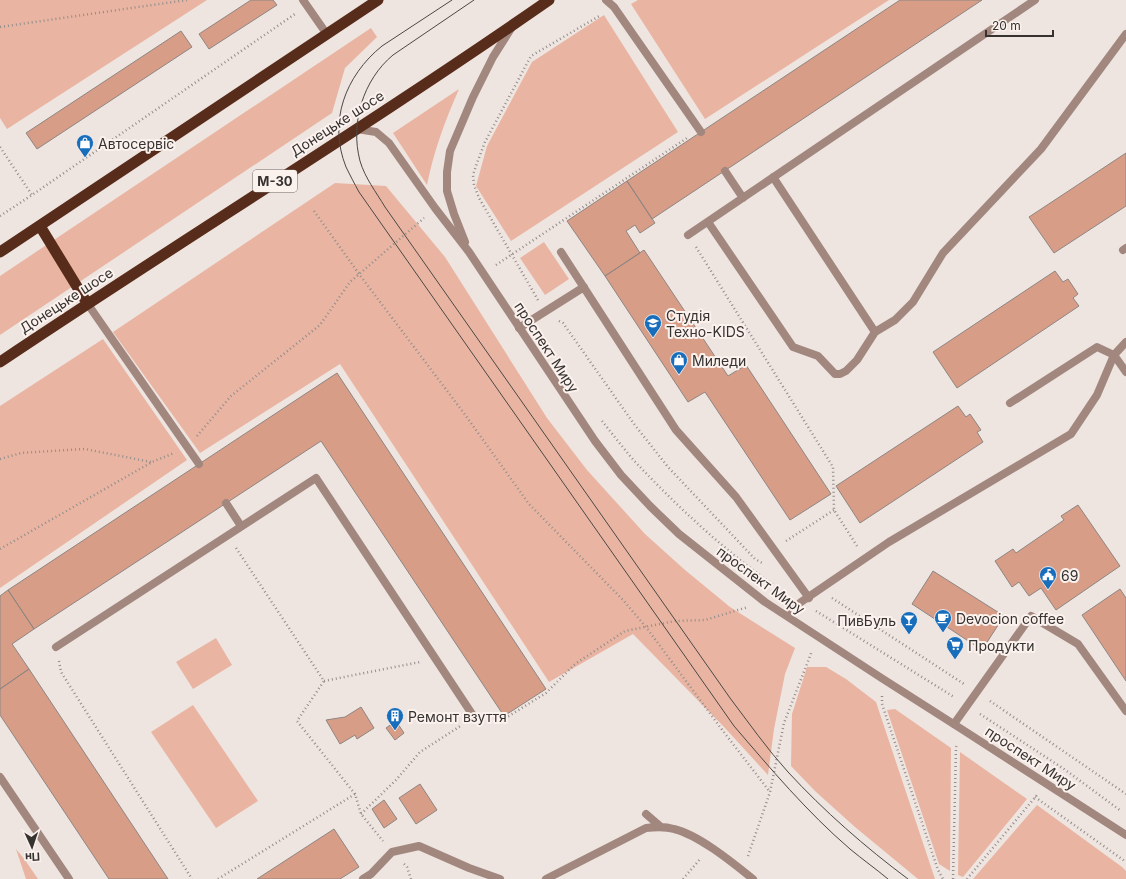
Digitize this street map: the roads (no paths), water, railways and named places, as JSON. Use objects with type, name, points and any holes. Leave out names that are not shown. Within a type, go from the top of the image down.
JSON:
[{"type":"highway","points":[[0,252],[326,33],[378,0]]},
{"type":"highway","name":"Донецьке шосе","points":[[0,362],[87,303],[512,27],[549,0]]},
{"type":"highway","points":[[40,226],[87,303]]},
{"type":"street","points":[[606,0],[614,8],[700,131]]},
{"type":"street","points":[[688,235],[1035,0]]},
{"type":"street","points":[[305,3],[326,33]]},
{"type":"street","name":"проспект Миру","points":[[469,252],[454,214],[447,191],[447,172],[450,151],[467,110],[493,57],[512,27]]},
{"type":"street","points":[[708,222],[793,346],[818,356],[835,374],[840,374],[846,371],[857,360],[875,332],[895,320],[913,302],[943,253],[1041,149],[1126,34]]},
{"type":"street","name":"проспект Миру","points":[[357,129],[376,132],[389,143],[435,208],[469,252],[587,429],[621,476],[679,534],[765,602],[786,614],[883,679],[1126,835]]},
{"type":"street","points":[[725,171],[743,198]]},
{"type":"street","points":[[773,177],[875,332]]},
{"type":"street","points":[[561,252],[676,430],[736,497],[809,598]]},
{"type":"street","points":[[519,328],[584,287]]},
{"type":"street","points":[[87,303],[199,464]]},
{"type":"street","points":[[786,614],[889,542],[1071,434],[1097,395],[1114,355],[1126,342]]},
{"type":"street","points":[[1010,403],[1097,347],[1114,355],[1126,372]]},
{"type":"street","points":[[56,647],[316,478],[474,717]]},
{"type":"street","points":[[226,503],[241,526]]},
{"type":"street","points":[[954,724],[1031,616],[1078,644],[1126,711]]},
{"type":"street","points":[[0,777],[68,879]]},
{"type":"street","points":[[646,814],[661,827]]},
{"type":"street","points":[[546,879],[646,828],[661,827],[675,829],[690,835],[710,847],[753,879]]},
{"type":"street","points":[[363,879],[371,874],[392,852],[419,846],[469,868],[500,879]]},
{"type":"tram line","points":[[452,0],[382,46],[358,71],[343,101],[340,117],[339,133],[341,150],[346,167],[359,192],[734,726],[789,789],[834,835],[888,879]]},
{"type":"tram line","points":[[474,0],[393,55],[374,77],[367,90],[358,117],[357,147],[360,161],[365,173],[385,207],[758,736],[788,772],[830,815],[908,879]]},
{"type":"place","name":"Автосервіс","points":[[85,158]]},
{"type":"place","name":"Студія Техно-KIDS","points":[[653,338]]},
{"type":"place","name":"Миледи","points":[[679,375]]},
{"type":"place","name":"69","points":[[1048,590]]},
{"type":"place","name":"Devocion coffee","points":[[943,633]]},
{"type":"place","name":"ПивБуль","points":[[909,635]]},
{"type":"place","name":"Продукти","points":[[955,660]]},
{"type":"place","name":"Ремонт взуття","points":[[395,731]]}]
